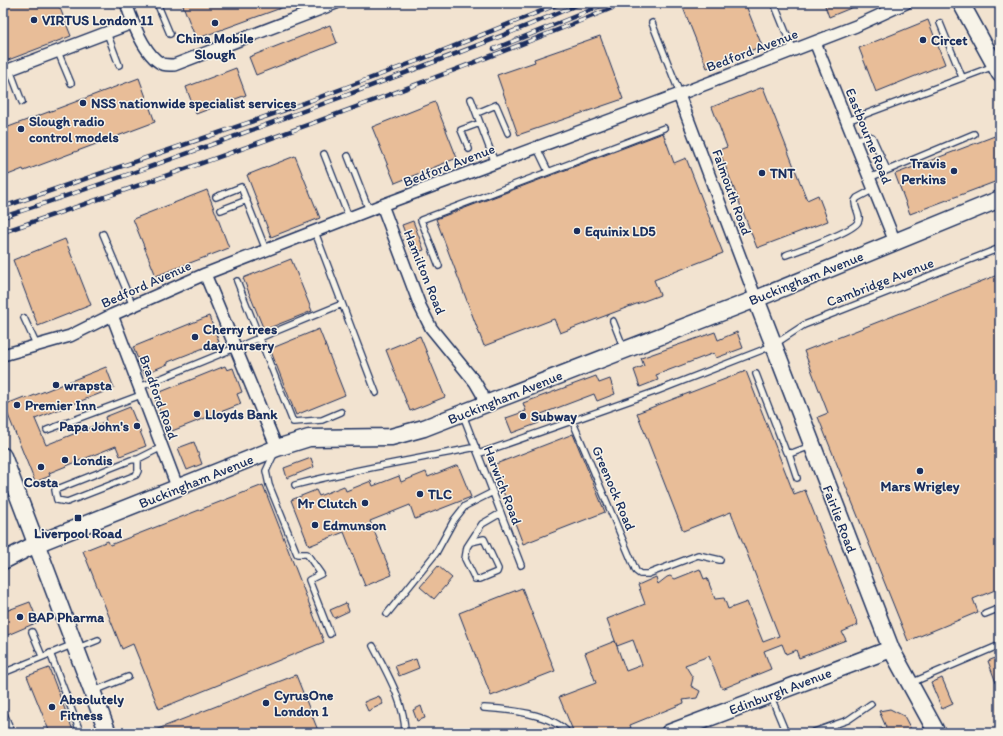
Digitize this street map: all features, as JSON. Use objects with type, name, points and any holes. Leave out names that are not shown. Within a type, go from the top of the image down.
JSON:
[{"type":"street","points":[[126,3],[132,23],[151,56],[163,65],[174,65],[336,3]]},
{"type":"street","name":"Bedford Avenue","points":[[3,355],[70,336],[112,315],[205,274],[382,205],[537,148],[815,42],[906,3]]},
{"type":"street","points":[[962,3],[998,68]]},
{"type":"street","points":[[7,71],[132,23]]},
{"type":"street","name":"Eastbourne Road","points":[[815,42],[895,242]]},
{"type":"street","name":"Falmouth Road","points":[[680,94],[756,299]]},
{"type":"street","name":"Buckingham Avenue","points":[[3,561],[36,544],[178,489],[277,448],[309,438],[391,437],[418,430],[463,414],[624,349],[756,299],[1000,199]]},
{"type":"street","name":"Hamilton Road","points":[[382,205],[420,306],[431,328],[475,382],[482,394],[484,406]]},
{"type":"street","points":[[205,274],[277,448]]},
{"type":"street","name":"Fairlie Road","points":[[756,299],[772,346],[891,649],[936,733]]},
{"type":"street","name":"Bradford Road","points":[[112,315],[178,489]]},
{"type":"street","points":[[3,456],[108,733]]},
{"type":"street","name":"Edinburgh Avenue","points":[[669,733],[891,649]]},
{"type":"lane","points":[[157,3],[170,34]]},
{"type":"lane","points":[[774,3],[793,50]]},
{"type":"lane","points":[[652,23],[680,94]]},
{"type":"lane","points":[[940,23],[962,78]]},
{"type":"lane","points":[[107,33],[119,65]]},
{"type":"lane","points":[[58,52],[71,83]]},
{"type":"lane","points":[[846,121],[962,78],[998,68]]},
{"type":"lane","points":[[7,71],[22,102]]},
{"type":"lane","points":[[471,99],[495,163]]},
{"type":"lane","points":[[477,113],[496,105],[508,133]]},
{"type":"lane","points":[[469,149],[461,130],[480,123]]},
{"type":"lane","points":[[439,266],[421,220],[664,128]]},
{"type":"lane","points":[[869,178],[974,134]]},
{"type":"lane","points":[[854,140],[869,136],[872,138],[887,170]]},
{"type":"lane","points":[[537,148],[548,171]]},
{"type":"lane","points":[[324,154],[349,218]]},
{"type":"lane","points":[[348,156],[370,210]]},
{"type":"lane","points":[[216,197],[241,187],[266,250]]},
{"type":"lane","points":[[786,255],[845,232],[856,225],[860,218],[855,201],[857,198],[874,189]]},
{"type":"lane","points":[[221,210],[246,200]]},
{"type":"lane","points":[[315,232],[376,394]]},
{"type":"lane","points":[[103,234],[133,306]]},
{"type":"lane","name":"Cambridge Avenue","points":[[478,454],[658,391],[772,346],[804,325],[1000,248]]},
{"type":"lane","points":[[237,281],[293,422],[322,420],[341,412]]},
{"type":"lane","points":[[48,430],[140,391],[235,347],[342,304]]},
{"type":"lane","points":[[24,318],[37,346]]},
{"type":"lane","points":[[613,321],[624,349]]},
{"type":"lane","points":[[756,374],[786,452],[789,454],[797,478]]},
{"type":"lane","name":"Harwich Road","points":[[463,414],[521,565]]},
{"type":"lane","name":"Greenock Road","points":[[572,420],[633,565],[640,574],[648,574],[698,555],[720,560]]},
{"type":"lane","points":[[295,485],[341,472],[398,463],[476,446]]},
{"type":"lane","points":[[789,454],[812,446]]},
{"type":"lane","points":[[138,459],[138,471],[136,475],[67,502],[57,500],[55,490],[131,460],[138,459],[162,448]]},
{"type":"lane","points":[[277,448],[270,459],[266,471],[269,485],[297,554],[307,554],[321,574],[309,580],[330,634]]},
{"type":"lane","points":[[387,614],[436,552],[454,520],[465,506],[493,492]]},
{"type":"lane","points":[[471,542],[484,539],[498,569],[497,572],[480,579],[475,579],[465,559],[467,547],[482,524],[501,512]]},
{"type":"lane","points":[[985,614],[1000,608]]},
{"type":"lane","points":[[32,632],[42,656]]},
{"type":"lane","points":[[3,673],[50,653],[98,640]]},
{"type":"lane","points":[[909,684],[1000,645]]},
{"type":"lane","points":[[373,646],[389,677],[405,718],[405,733]]},
{"type":"lane","points":[[50,653],[79,729]]},
{"type":"lane","points":[[92,692],[128,677]]},
{"type":"lane","points":[[770,694],[786,733]]},
{"type":"lane","points":[[810,733],[848,720],[871,704]]},
{"type":"lane","points":[[484,708],[512,710],[536,717],[562,726],[568,733]]},
{"type":"lane","points":[[3,711],[12,733]]},
{"type":"shaded area","points":[[3,3],[1000,3],[1000,733],[3,733]]},
{"type":"building","name":"VIRTUS London 11","points":[[3,3],[58,3],[71,36],[3,62]]},
{"type":"building","name":"China Mobile Slough","points":[[182,3],[292,3],[292,4],[196,39]]},
{"type":"building","points":[[688,3],[745,3],[762,46],[707,68],[682,5]]},
{"type":"building","points":[[824,3],[863,3],[829,17]]},
{"type":"building","points":[[928,20],[945,64],[876,92],[859,48]]},
{"type":"building","points":[[330,25],[337,43],[256,75],[249,57]]},
{"type":"building","points":[[600,36],[623,99],[518,135],[497,75],[535,62],[534,59]]},
{"type":"building","points":[[236,68],[246,95],[196,114],[186,87]]},
{"type":"building","points":[[139,78],[155,122],[24,171],[23,169],[3,177],[3,129]]},
{"type":"building","name":"TNT","points":[[763,87],[807,200],[818,195],[828,221],[757,248],[719,150],[727,147],[712,107]]},
{"type":"building","points":[[435,102],[457,158],[395,183],[372,127]]},
{"type":"building","name":"Equinix LD5","points":[[663,133],[674,163],[686,158],[723,253],[654,280],[660,295],[560,333],[554,319],[484,346],[436,219]]},
{"type":"building","points":[[1000,134],[1000,180],[910,214],[895,174]]},
{"type":"building","points":[[295,156],[320,218],[271,237],[247,175]]},
{"type":"building","points":[[207,190],[229,248],[156,276],[133,219]]},
{"type":"building","points":[[413,221],[424,250],[413,254],[402,225]]},
{"type":"building","points":[[65,239],[91,305],[38,326],[13,260]]},
{"type":"building","points":[[291,259],[312,311],[264,330],[243,278]]},
{"type":"building","name":"Mars Wrigley","points":[[1000,274],[1000,588],[973,599],[978,612],[908,641],[818,417],[828,413],[804,351]]},
{"type":"building","points":[[209,316],[219,342],[168,362],[168,364],[144,374],[133,347]]},
{"type":"building","points":[[319,329],[345,395],[296,415],[270,349]]},
{"type":"building","points":[[715,332],[718,340],[737,332],[743,348],[716,358],[714,353],[656,375],[658,380],[640,387],[634,370],[644,366],[641,358]]},
{"type":"building","points":[[420,336],[445,397],[410,411],[386,350]]},
{"type":"building","points":[[225,366],[227,370],[233,368],[242,392],[237,394],[241,404],[172,431],[168,421],[164,422],[155,399],[160,397],[158,393]]},
{"type":"building","points":[[106,367],[114,388],[35,419],[46,445],[106,421],[105,417],[130,407],[146,446],[120,456],[116,446],[49,473],[50,476],[35,482],[4,405],[24,397],[25,399]]},
{"type":"building","points":[[746,371],[794,494],[805,490],[858,625],[842,632],[846,640],[799,658],[796,650],[786,654],[782,644],[764,651],[771,669],[722,689],[709,656],[685,665],[693,678],[691,686],[700,691],[697,698],[683,700],[684,703],[630,725],[631,728],[619,733],[574,733],[559,697],[596,683],[585,653],[615,641],[626,671],[642,665],[633,640],[617,646],[607,619],[645,604],[638,585],[656,577],[658,584],[667,577],[670,576],[675,579],[700,569],[704,579],[707,578],[715,599],[724,598],[728,609],[747,602],[763,642],[779,636],[731,512],[683,531],[637,413]]},
{"type":"building","points":[[596,376],[599,383],[610,379],[615,394],[597,401],[594,394],[536,416],[539,423],[512,433],[506,418],[526,411],[523,403]]},
{"type":"building","points":[[573,434],[605,512],[523,544],[493,465]]},
{"type":"building","points":[[194,442],[202,464],[187,470],[178,448]]},
{"type":"building","points":[[311,458],[314,467],[287,478],[284,468]]},
{"type":"building","points":[[458,465],[471,497],[415,519],[410,505],[370,521],[392,575],[365,586],[344,532],[309,546],[291,500],[316,490],[319,496],[344,486],[346,491],[371,481],[373,486],[399,476],[401,482],[426,472],[428,477]]},
{"type":"building","points":[[263,485],[324,642],[159,709],[133,644],[122,649],[83,551],[108,541],[110,545]]},
{"type":"building","points":[[438,566],[452,578],[434,599],[420,587]]},
{"type":"building","points":[[522,588],[555,671],[491,696],[459,613]]},
{"type":"building","name":"BAP Pharma","points":[[30,602],[38,622],[3,637],[3,612]]},
{"type":"building","points":[[346,603],[349,611],[334,618],[330,610]]},
{"type":"building","points":[[1000,656],[1000,691],[999,691],[988,661]]},
{"type":"building","points":[[416,659],[419,668],[399,676],[395,666]]},
{"type":"building","name":"Absolutely Fitness","points":[[49,668],[74,733],[50,733],[27,676]]},
{"type":"building","name":"CyrusOne London 1","points":[[296,675],[319,733],[150,733],[150,732]]},
{"type":"building","points":[[942,678],[953,704],[942,709],[931,683]]},
{"type":"building","points":[[379,696],[383,704],[368,711],[364,702]]},
{"type":"building","points":[[421,706],[425,718],[417,721],[413,710]]},
{"type":"building","points":[[890,709],[904,716],[913,733],[872,733],[886,727],[879,711]]},
{"type":"railway","points":[[3,207],[285,110],[417,61],[561,3]]},
{"type":"railway","points":[[3,217],[133,173],[347,95],[494,39],[581,3]]},
{"type":"railway","points":[[494,49],[608,3]]},
{"type":"railway","points":[[3,232],[316,122],[471,64],[625,3]]},
{"type":"place","name":"VIRTUS London 11","points":[[34,20]]},
{"type":"place","name":"China Mobile Slough","points":[[215,23]]},
{"type":"place","name":"Circet","points":[[923,40]]},
{"type":"place","name":"NSS nationwide specialist services","points":[[83,103]]},
{"type":"place","name":"Slough radio control models","points":[[21,129]]},
{"type":"place","name":"Travis Perkins","points":[[954,171]]},
{"type":"place","name":"TNT","points":[[762,173]]},
{"type":"place","name":"Equinix LD5","points":[[577,231]]},
{"type":"place","name":"Cherry trees day nursery","points":[[195,337]]},
{"type":"place","name":"wrapsta","points":[[56,385]]},
{"type":"place","name":"Premier Inn","points":[[17,405]]},
{"type":"place","name":"Lloyds Bank","points":[[197,414]]},
{"type":"place","name":"Subway","points":[[523,416]]},
{"type":"place","name":"Papa John's","points":[[137,426]]},
{"type":"place","name":"Londis","points":[[65,460]]},
{"type":"place","name":"Costa","points":[[41,467]]},
{"type":"place","name":"Mars Wrigley","points":[[920,471]]},
{"type":"place","name":"TLC","points":[[420,494]]},
{"type":"place","name":"Mr Clutch","points":[[365,503]]},
{"type":"place","name":"Liverpool Road","points":[[78,518]]},
{"type":"place","name":"Edmunson","points":[[315,525]]},
{"type":"place","name":"BAP Pharma","points":[[20,617]]},
{"type":"place","name":"CyrusOne London 1","points":[[266,703]]},
{"type":"place","name":"Absolutely Fitness","points":[[52,707]]}]
